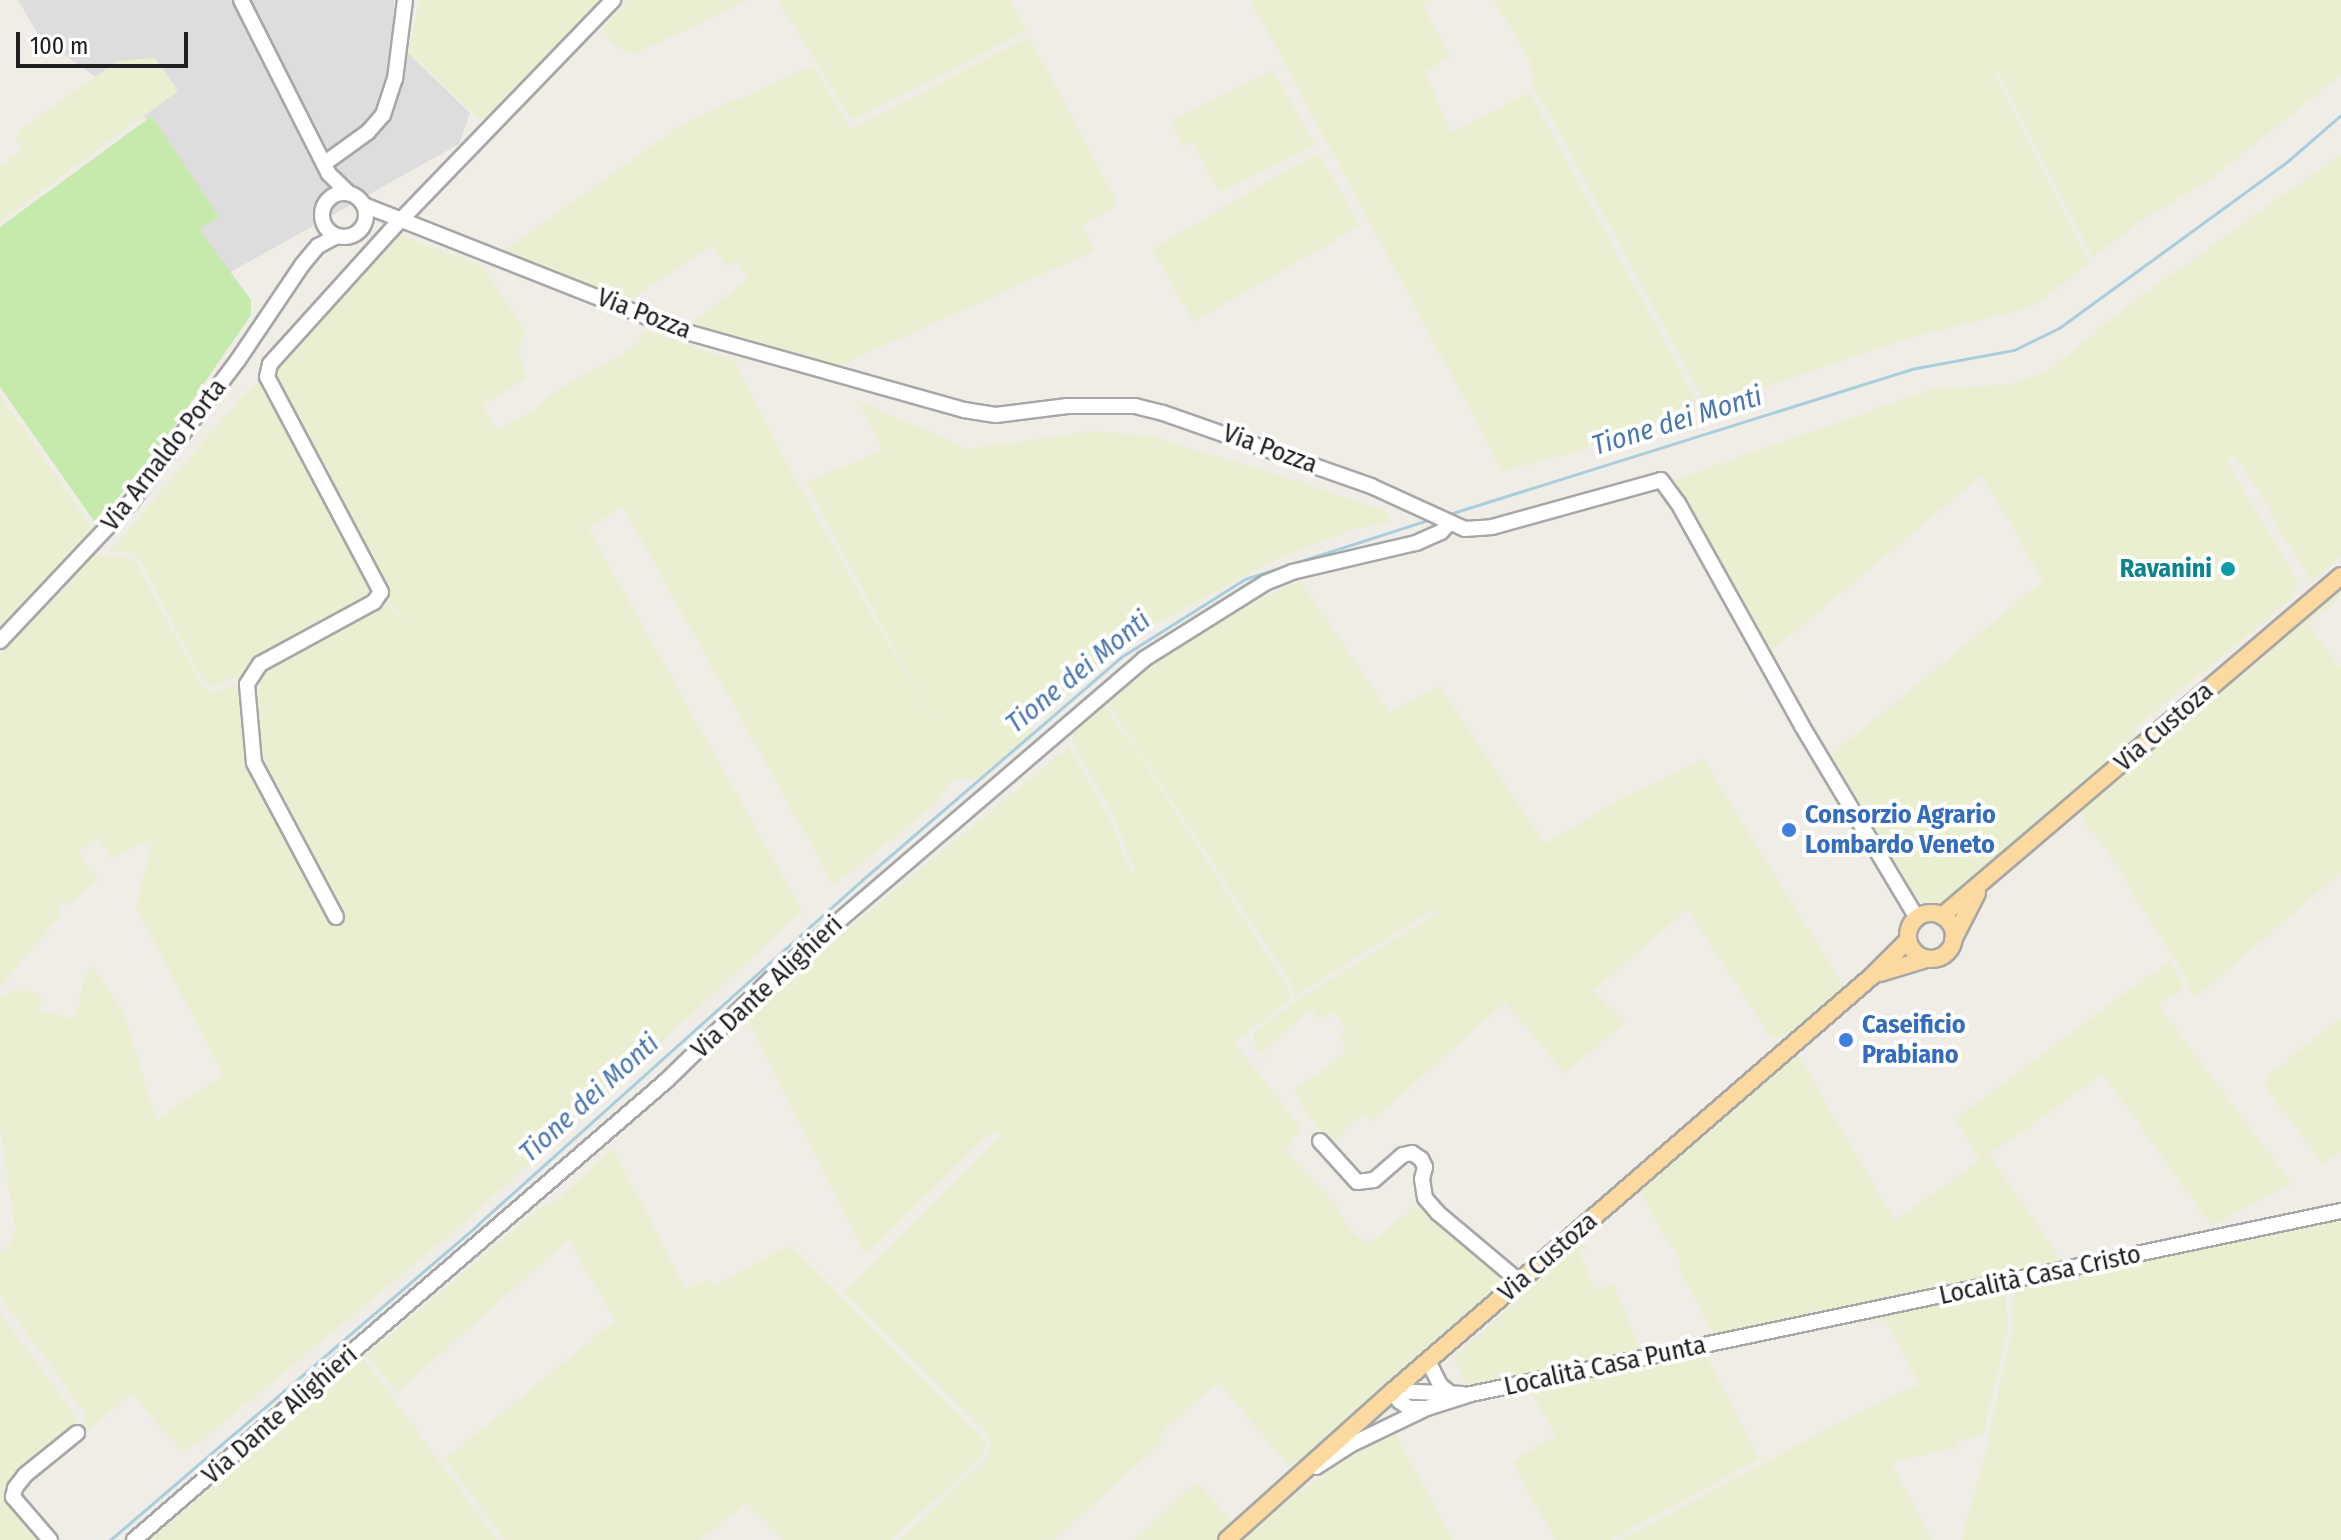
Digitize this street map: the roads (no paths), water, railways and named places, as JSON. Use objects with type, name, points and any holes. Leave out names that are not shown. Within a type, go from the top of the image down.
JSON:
[{"type":"main road","name":"Via Custoza","points":[[1942,916],[2341,576]]},
{"type":"main road","name":"Via Custoza","points":[[1871,977],[1944,955],[1987,879]]},
{"type":"main road","points":[[1917,918],[1929,914],[1942,916],[1951,926],[1953,940]]},
{"type":"main road","name":"Via Custoza","points":[[1227,1540],[1393,1391],[1871,977],[1908,940],[1910,928],[1917,918]]},
{"type":"main road","points":[[1908,940],[1914,952],[1926,959]]},
{"type":"street","points":[[241,0],[327,168],[364,205],[366,217],[362,228]]},
{"type":"street","points":[[395,218],[362,228],[354,235],[337,236],[323,221],[327,168],[383,115],[395,79],[405,0]]},
{"type":"street","points":[[336,917],[254,763],[247,684],[260,664],[374,602],[381,592],[267,377],[270,364],[395,218],[613,0]]},
{"type":"street","points":[[325,203],[336,195],[349,193]]},
{"type":"street","name":"Via Pozza","points":[[364,205],[683,331],[911,398],[996,415],[1067,406],[1135,406],[1250,441],[1413,504],[1465,529],[1492,527],[1655,480],[1665,483],[1802,726],[1917,918]]},
{"type":"street","name":"Via Arnaldo Porta","points":[[0,641],[122,512],[174,449],[310,254],[323,221]]},
{"type":"street","name":"Via Arnaldo Porta","points":[[310,254],[337,236]]},
{"type":"street","name":"Via Dante Alighieri","points":[[134,1540],[666,1081],[771,979],[1144,659],[1265,583],[1292,572],[1416,543],[1441,532],[1446,522]]},
{"type":"street","points":[[1320,1141],[1357,1182],[1374,1180],[1403,1155],[1412,1153],[1421,1159],[1425,1167],[1422,1179],[1425,1198],[1438,1213],[1520,1282]]},
{"type":"street","name":"Località Casa Cristo","points":[[1739,1338],[2341,1211]]},
{"type":"street","name":"Località Casa Punta","points":[[1289,1485],[1350,1445],[1427,1408],[1471,1394],[1739,1338]]},
{"type":"street","points":[[1428,1361],[1440,1385],[1450,1393]]},
{"type":"street","points":[[1393,1391],[1399,1401],[1409,1408],[1427,1408]]},
{"type":"street","name":"Località Casa Punta","points":[[1393,1391],[1471,1394]]},
{"type":"street","points":[[50,1540],[13,1497],[15,1488],[25,1475],[77,1433]]},
{"type":"waterway","name":"Tione dei Monti","points":[[1446,515],[1911,369],[2014,350],[2059,328],[2289,160],[2341,115]]},
{"type":"waterway","name":"Tione dei Monti","points":[[110,1540],[477,1225],[862,880],[1121,657],[1245,579],[1431,519]]},
{"type":"place","name":"Ravanini","points":[[2228,569]]},
{"type":"place","name":"Consorzio Agrario Lombardo Veneto","points":[[1789,830]]},
{"type":"place","name":"Caseificio Prabiano","points":[[1846,1040]]}]
